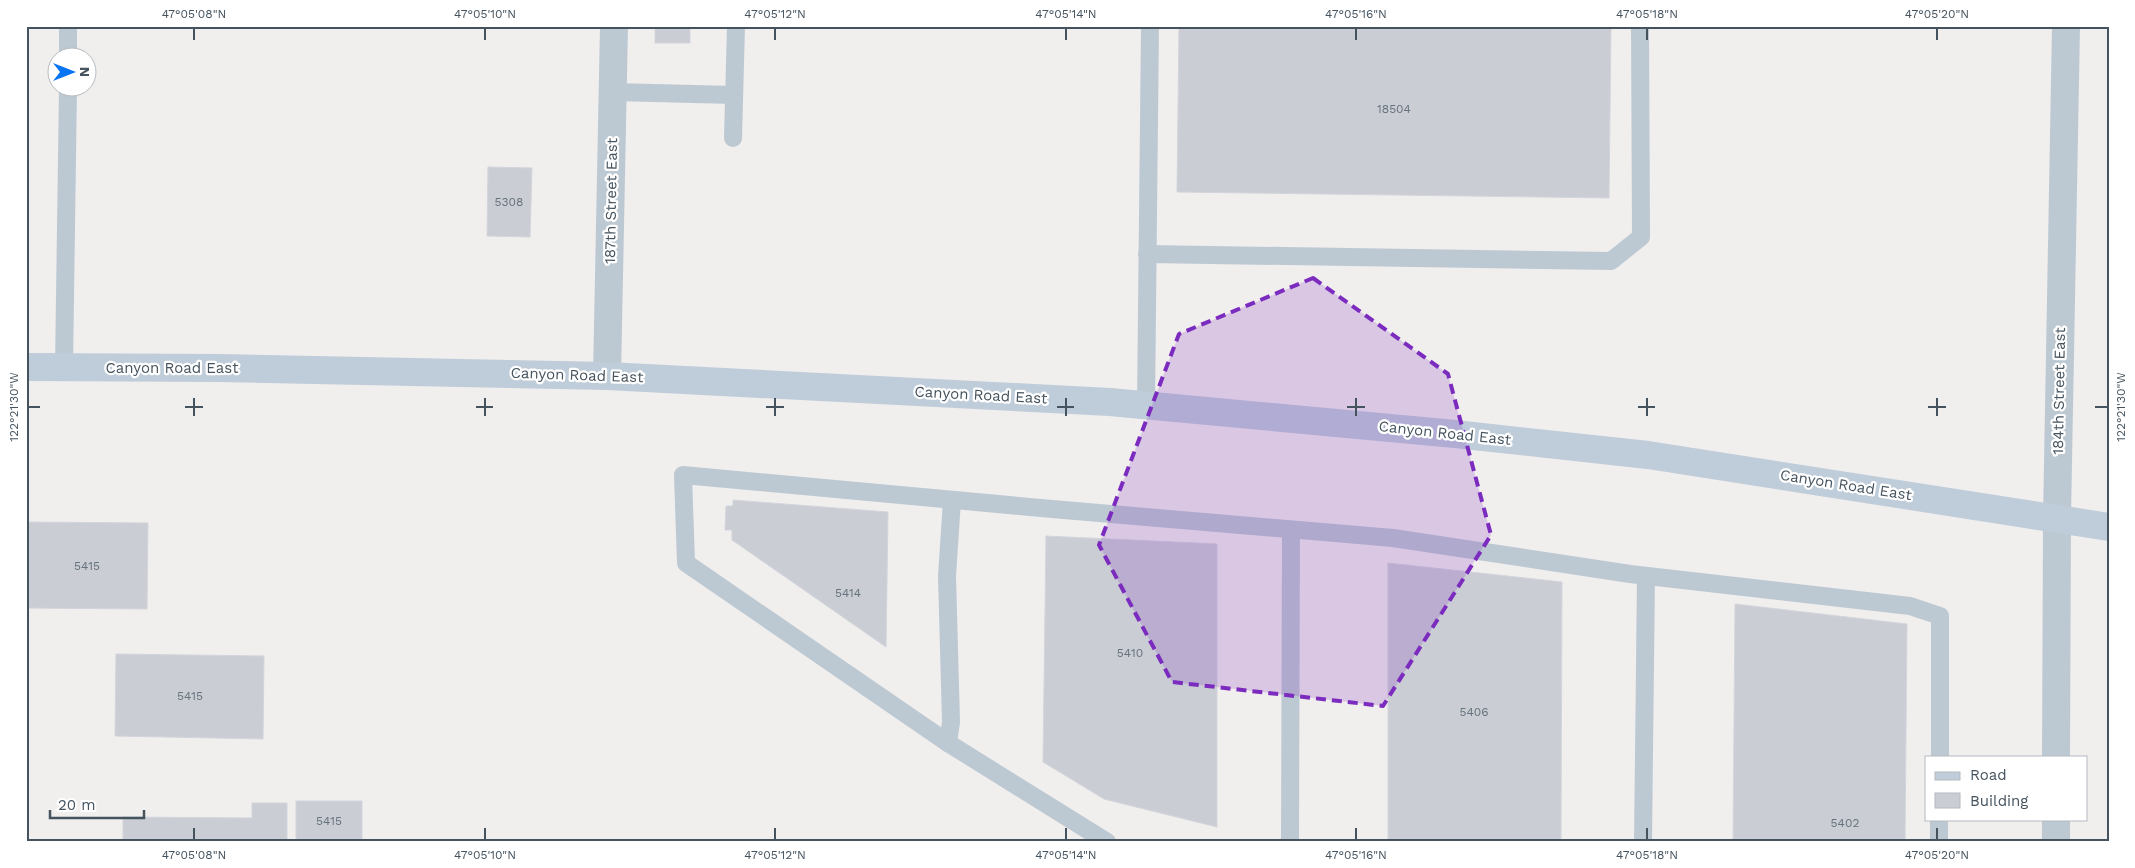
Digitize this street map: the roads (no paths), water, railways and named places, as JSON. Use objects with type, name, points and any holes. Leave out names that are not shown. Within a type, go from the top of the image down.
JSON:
[{"type":"main road","name":"Canyon Road East","points":[[26,367],[220,368],[607,376],[746,381],[1146,405],[1456,434],[1648,455],[2109,526]]},
{"type":"street","name":"187th Street East","points":[[607,376],[614,26]]},
{"type":"street","name":"184th Street East","points":[[2056,756],[2057,518],[2066,26]]},
{"type":"street","points":[[2056,820],[2056,842]]},
{"type":"lane","points":[[68,26],[68,48]]},
{"type":"lane","points":[[733,138],[736,26]]},
{"type":"lane","points":[[1146,405],[1150,26]]},
{"type":"lane","points":[[1148,254],[1611,260],[1641,237],[1640,26]]},
{"type":"lane","points":[[613,92],[734,95]]},
{"type":"lane","points":[[64,367],[68,98]]},
{"type":"lane","points":[[1107,842],[948,743],[686,563],[683,475],[1393,538],[1646,576],[1910,606],[1940,616],[1940,756]]},
{"type":"lane","points":[[948,743],[951,722],[947,576],[952,500]]},
{"type":"lane","points":[[1290,842],[1291,530]]},
{"type":"lane","points":[[1644,842],[1646,576]]},
{"type":"lane","points":[[1939,820],[1939,842]]}]
